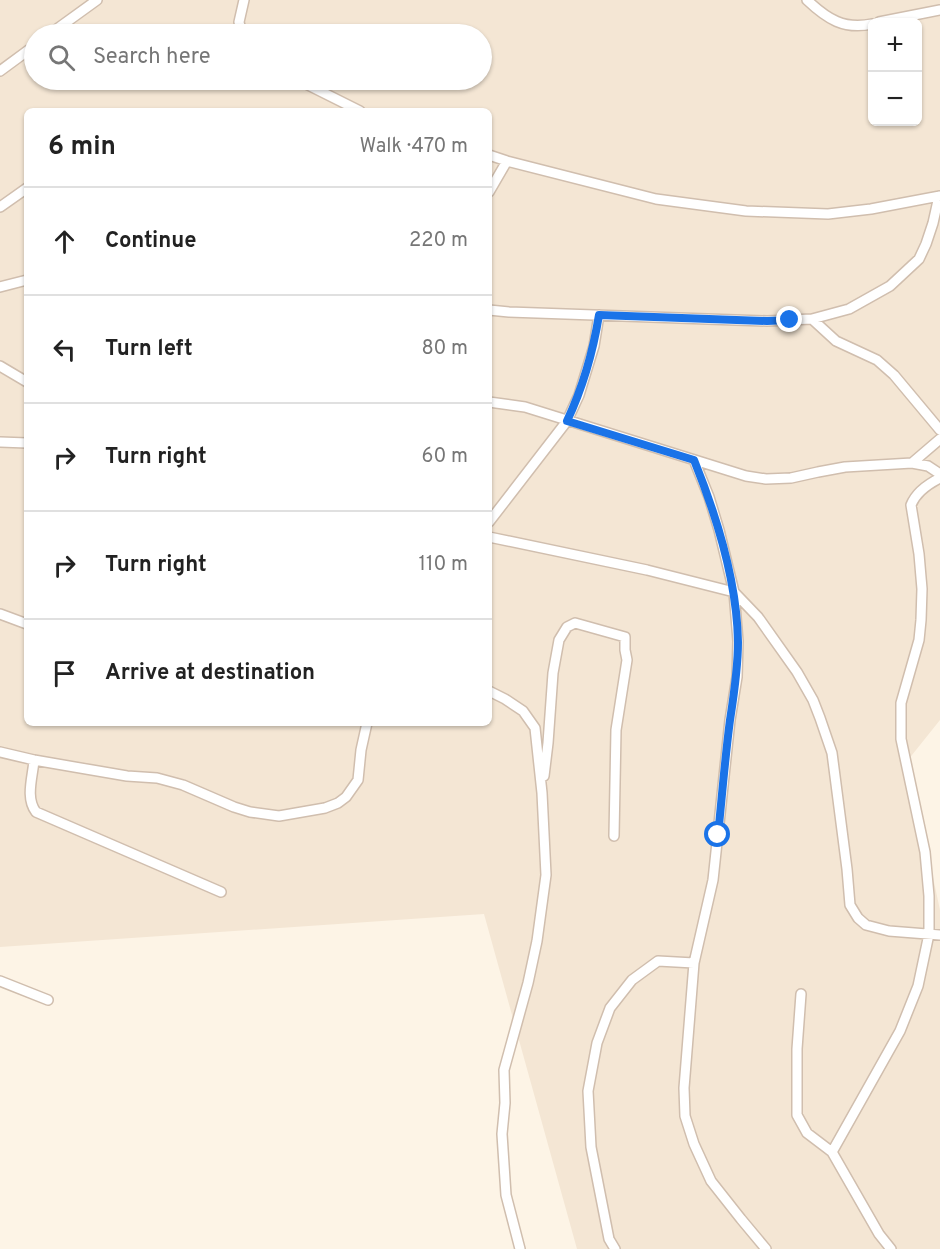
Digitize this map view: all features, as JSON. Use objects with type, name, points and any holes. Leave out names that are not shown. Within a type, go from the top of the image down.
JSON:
[{"type":"street","points":[[64,24],[97,0]]},
{"type":"street","points":[[240,24],[244,0]]},
{"type":"street","points":[[807,0],[820,12],[840,24],[868,25]]},
{"type":"street","points":[[899,18],[940,10]]},
{"type":"street","points":[[0,70],[24,53]]},
{"type":"street","points":[[318,90],[354,108]]},
{"type":"street","points":[[492,156],[656,199],[746,211],[828,214],[871,209],[939,196],[933,223],[919,259],[890,286],[880,292],[849,309],[812,319],[767,321],[492,310]]},
{"type":"street","points":[[492,187],[507,161]]},
{"type":"street","points":[[0,207],[24,190]]},
{"type":"street","points":[[0,287],[24,281]]},
{"type":"street","points":[[492,518],[567,421],[579,394],[594,346],[599,315]]},
{"type":"street","points":[[812,319],[836,341],[877,360],[894,375],[940,430]]},
{"type":"street","points":[[0,366],[24,380]]},
{"type":"street","points":[[492,402],[525,407],[746,476],[766,479],[791,478],[846,466],[912,463],[928,466],[940,476],[914,497],[911,505],[922,589],[920,640],[901,703],[900,718],[901,739],[925,852],[929,896],[929,934],[918,986],[900,1031],[832,1152]]},
{"type":"street","points":[[912,463],[940,439]]},
{"type":"street","points":[[0,442],[24,443]]},
{"type":"street","points":[[694,460],[719,530],[734,592],[738,641],[737,677],[730,720],[713,880],[694,963],[684,1088],[685,1116],[694,1144],[711,1181],[766,1249]]},
{"type":"street","points":[[492,538],[646,570],[734,592],[758,617],[797,672],[820,718],[832,753],[850,905],[858,918],[866,925],[890,931],[940,935]]},
{"type":"street","points":[[0,614],[24,623]]},
{"type":"street","points":[[542,794],[553,673],[559,640],[567,627],[575,623],[625,637],[627,660],[616,730],[614,836]]},
{"type":"street","points":[[492,692],[523,711],[535,728],[542,794],[546,875],[537,941],[504,1070],[505,1103],[502,1134],[506,1195],[520,1249]]},
{"type":"street","points":[[0,752],[127,776],[157,778],[250,812],[279,816],[325,808],[346,797],[357,780],[366,726]]},
{"type":"street","points":[[34,760],[30,798],[36,812],[221,892]]},
{"type":"street","points":[[615,1249],[609,1239],[591,1148],[588,1091],[597,1043],[610,1008],[632,980],[658,961],[694,963]]},
{"type":"street","points":[[0,981],[48,1000]]},
{"type":"street","points":[[801,994],[796,1115],[807,1133],[832,1152],[879,1234],[891,1249]]},
{"type":"shaded area","points":[[0,0],[940,0],[940,720],[908,760],[940,910],[940,1249],[577,1249],[484,914],[0,947]]},
{"type":"route","points":[[718,835],[730,720],[737,677],[738,641],[734,592],[709,497],[694,460],[567,421],[579,394],[594,346],[599,315],[683,319],[790,320]]}]
